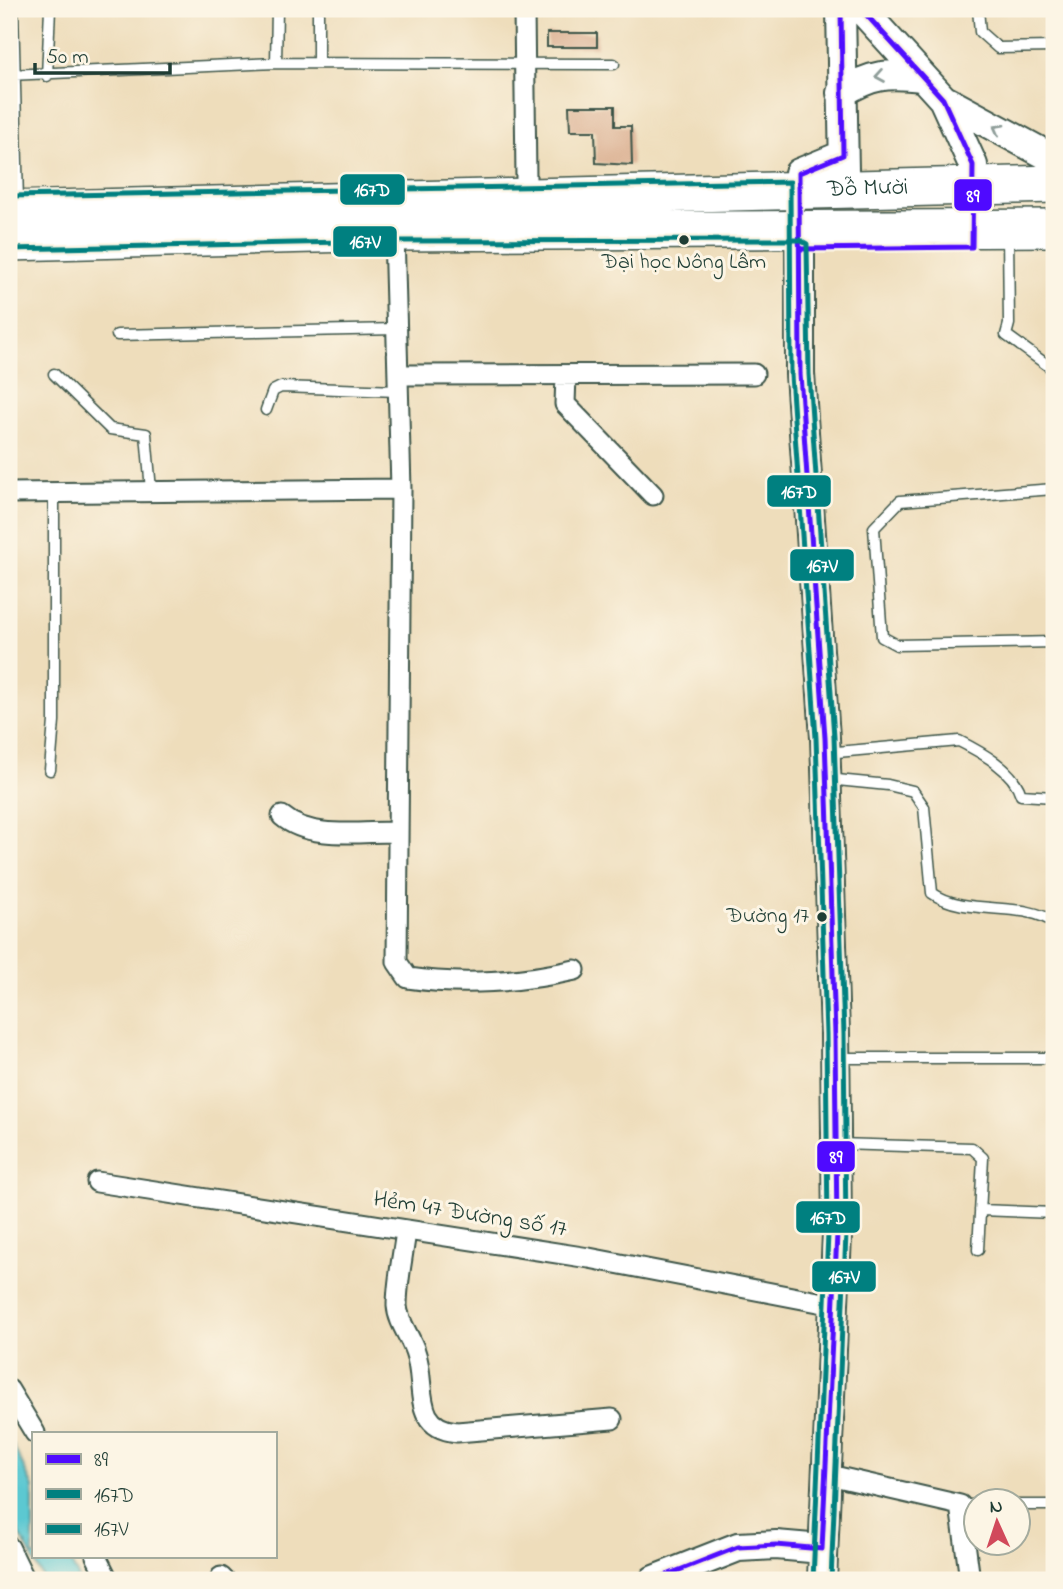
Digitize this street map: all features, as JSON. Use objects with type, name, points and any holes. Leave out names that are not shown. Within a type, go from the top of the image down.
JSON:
[{"type":"highway","name":"Đỗ Mười","points":[[972,176],[1054,161]]},
{"type":"highway","name":"Đỗ Mười","points":[[12,207],[799,182],[843,172],[972,176],[1054,184]]},
{"type":"highway","points":[[843,172],[844,240]]},
{"type":"highway","points":[[972,176],[972,238]]},
{"type":"highway","name":"Đỗ Mười","points":[[12,207],[526,180],[799,182]]},
{"type":"highway","points":[[799,182],[799,240]]},
{"type":"highway","name":"Đỗ Mười","points":[[12,207],[394,241]]},
{"type":"highway","name":"Đỗ Mười","points":[[1008,238],[1054,228]]},
{"type":"highway","name":"Đỗ Mười","points":[[9,258],[394,241],[1008,238],[1054,245]]},
{"type":"street","points":[[524,9],[526,180]]},
{"type":"street","points":[[841,9],[843,172]]},
{"type":"street","points":[[861,9],[943,99],[1054,161]]},
{"type":"street","points":[[841,93],[864,79],[888,74],[922,76]]},
{"type":"street","points":[[943,99],[972,176]]},
{"type":"street","points":[[799,240],[800,374],[826,766],[834,1058],[837,1234],[822,1580]]},
{"type":"street","points":[[394,241],[401,489],[397,962],[408,978],[441,983],[545,977],[575,970]]},
{"type":"street","points":[[398,383],[566,375],[754,374]]},
{"type":"street","points":[[566,375],[565,404],[653,495]]},
{"type":"street","points":[[9,493],[401,489]]},
{"type":"street","points":[[282,816],[294,826],[309,831],[398,832]]},
{"type":"street","name":"Hẻm 47 Đường số 17","points":[[97,1182],[589,1258],[834,1305]]},
{"type":"street","points":[[406,1231],[398,1314],[416,1353],[421,1391],[431,1423],[441,1431],[457,1432],[612,1419]]},
{"type":"street","points":[[9,1390],[34,1432]]},
{"type":"street","points":[[825,1474],[962,1504]]},
{"type":"street","points":[[654,1580],[738,1547],[776,1545],[822,1549]]},
{"type":"street","points":[[9,1547],[25,1580]]},
{"type":"street","points":[[97,1558],[108,1580]]},
{"type":"street","points":[[969,1558],[970,1580]]},
{"type":"lane","points":[[12,207],[13,9]]},
{"type":"lane","points":[[47,76],[50,9]]},
{"type":"lane","points":[[276,63],[277,9]]},
{"type":"lane","points":[[318,9],[318,63]]},
{"type":"lane","points":[[978,9],[980,32],[998,48],[1054,47]]},
{"type":"lane","points":[[11,75],[47,76],[276,63],[614,64]]},
{"type":"lane","points":[[1008,238],[1009,324],[1006,335],[1054,370]]},
{"type":"lane","points":[[117,335],[397,329]]},
{"type":"lane","points":[[54,373],[110,429],[146,434],[151,490]]},
{"type":"lane","points":[[266,410],[273,391],[281,387],[398,383]]},
{"type":"lane","points":[[1054,489],[900,501],[874,528],[882,637],[897,645],[1054,642]]},
{"type":"lane","points":[[50,770],[54,721],[54,492]]},
{"type":"lane","points":[[826,766],[959,741],[978,750],[1018,782],[1021,795],[1054,797]]},
{"type":"lane","points":[[826,766],[913,791],[923,807],[932,893],[946,903],[1029,914],[1054,923]]},
{"type":"lane","points":[[834,1058],[1054,1058]]},
{"type":"lane","points":[[834,1144],[972,1148],[983,1158],[978,1250]]},
{"type":"lane","points":[[980,1210],[1054,1213]]},
{"type":"lane","points":[[1032,1505],[1054,1506]]},
{"type":"water","points":[[9,1437],[32,1485],[32,1557],[9,1514]]},
{"type":"water","points":[[32,1558],[68,1558],[80,1580],[44,1580]]},
{"type":"water","points":[[771,1574],[794,1580],[734,1580]]},
{"type":"building","points":[[547,33],[597,33],[597,47],[547,47]]},
{"type":"building","points":[[569,106],[615,106],[615,126],[631,126],[632,165],[596,163],[595,131],[570,131]]},
{"type":"transit line","name":"89","points":[[822,1549],[837,1234],[835,1034],[825,738],[800,374],[799,173],[843,155],[841,9]]},
{"type":"transit line","name":"89","points":[[800,249],[972,247],[973,165],[943,99],[861,9]]},
{"type":"transit line","name":"167D","points":[[9,196],[790,182],[791,375],[816,738],[826,1034],[828,1234],[813,1580]]},
{"type":"transit line","name":"167V","points":[[9,249],[394,241],[800,240],[807,244],[809,374],[834,737],[844,1034],[846,1234],[831,1580]]},
{"type":"transit line","name":"89","points":[[654,1580],[738,1547],[776,1545],[822,1549]]},
{"type":"place","name":"Đại học Nông Lâm","points":[[684,240]]},
{"type":"place","name":"Đường 17","points":[[822,917]]}]
